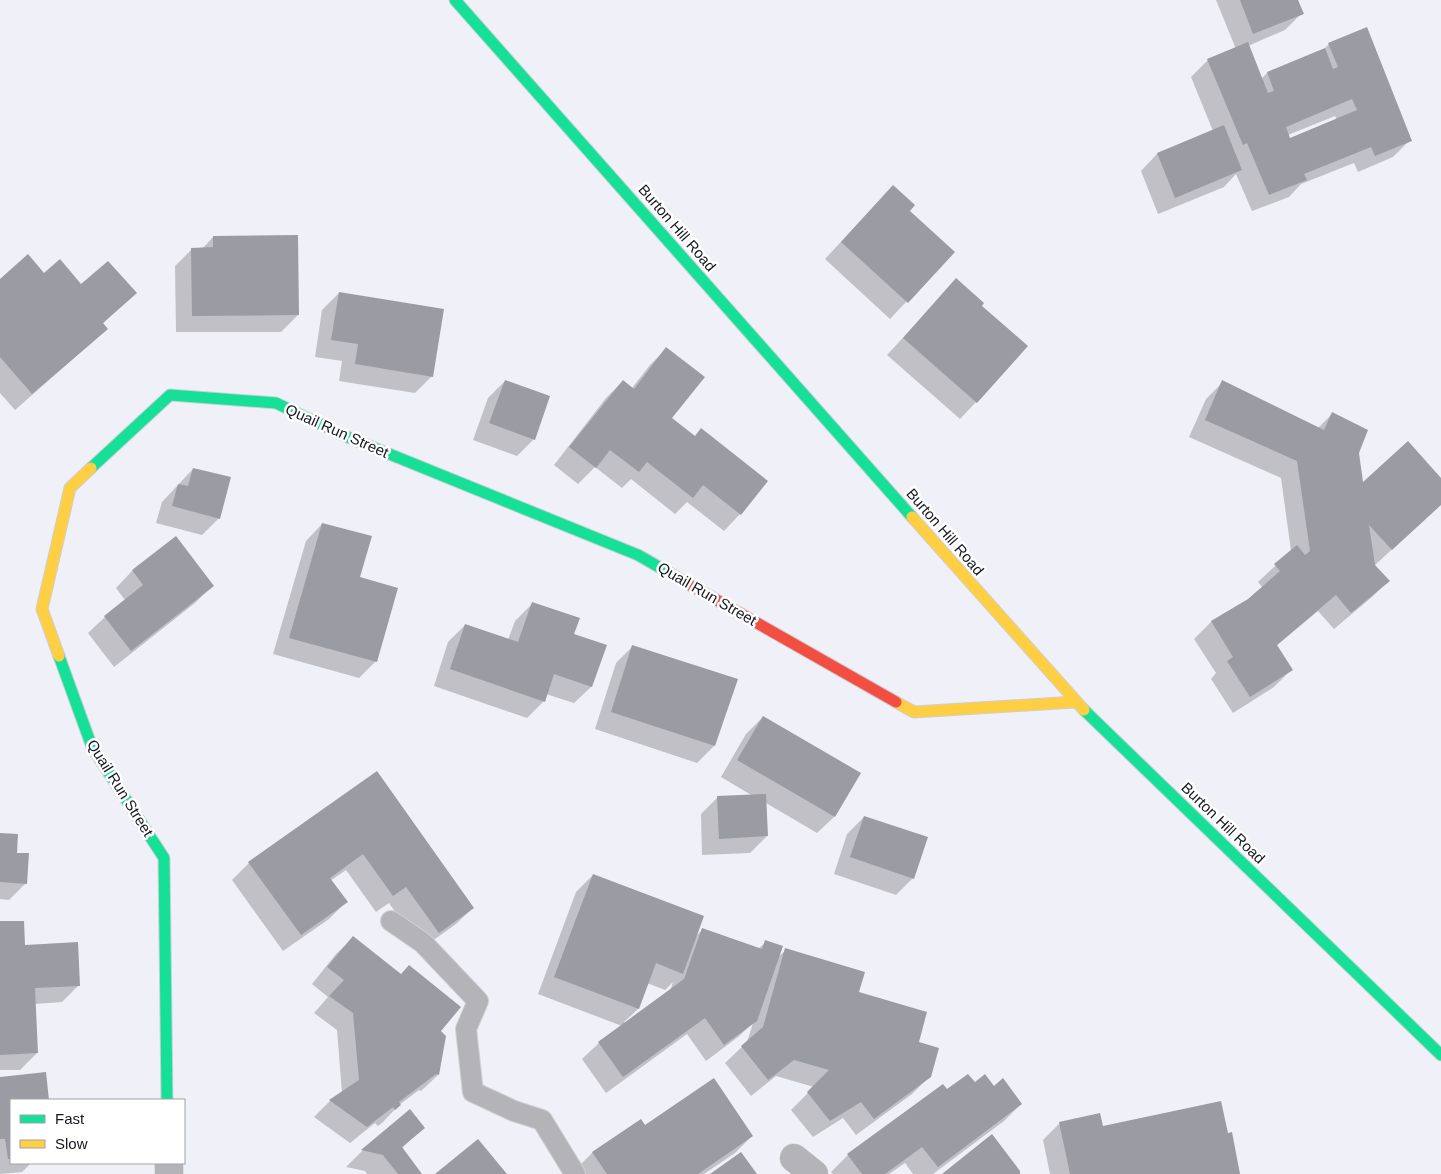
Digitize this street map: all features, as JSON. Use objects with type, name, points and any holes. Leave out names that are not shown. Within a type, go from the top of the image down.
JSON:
[{"type":"street","name":"Burton Hill Road","points":[[455,0],[1076,702],[1424,1037],[1441,1056]]},
{"type":"street","name":"Quail Run Street","points":[[167,1099],[164,858],[92,747],[42,609],[70,488],[170,395],[276,403],[345,436],[638,555],[914,712],[1076,702]]},
{"type":"lane","points":[[391,921],[423,942],[478,1001],[466,1029],[473,1092],[514,1111],[542,1120],[575,1174]]},
{"type":"building","points":[[1240,0],[1298,0],[1304,14],[1253,34]]},
{"type":"building","points":[[1367,27],[1412,141],[1375,156],[1371,147],[1304,174],[1307,180],[1269,195],[1247,143],[1243,145],[1207,59],[1248,42],[1268,93],[1274,91],[1267,72],[1325,48],[1333,69],[1338,67],[1328,43]],"holes":[[[1352,99],[1357,110],[1290,138],[1286,127]]]},
{"type":"building","points":[[1224,125],[1242,170],[1175,198],[1157,153]]},
{"type":"building","points":[[893,185],[915,205],[910,211],[955,252],[908,303],[841,242]]},
{"type":"building","points":[[298,235],[299,315],[192,316],[191,248],[213,247],[213,236]]},
{"type":"building","points":[[28,254],[44,273],[60,259],[81,284],[108,261],[137,293],[103,323],[108,329],[32,394],[0,357],[0,279]]},
{"type":"building","points":[[956,278],[984,303],[982,306],[1028,346],[977,403],[903,338]]},
{"type":"building","points":[[339,292],[444,309],[433,377],[355,364],[358,344],[331,340]]},
{"type":"building","points":[[666,347],[705,377],[672,418],[695,436],[701,428],[768,481],[741,515],[703,485],[693,498],[647,462],[639,472],[610,450],[596,468],[569,447],[623,380],[634,389]]},
{"type":"building","points":[[505,380],[550,396],[535,440],[489,423]]},
{"type":"building","points":[[1222,380],[1324,430],[1332,412],[1368,430],[1359,453],[1363,482],[1408,441],[1441,478],[1441,505],[1392,550],[1369,525],[1375,565],[1390,581],[1351,613],[1336,595],[1277,645],[1293,670],[1250,697],[1227,661],[1233,657],[1211,621],[1248,599],[1280,571],[1274,564],[1297,545],[1305,555],[1310,551],[1297,461],[1205,420]]},
{"type":"building","points":[[193,468],[231,477],[220,519],[172,506],[178,484],[188,486]]},
{"type":"building","points":[[322,523],[372,536],[360,577],[398,588],[377,662],[289,638]]},
{"type":"building","points":[[176,536],[214,586],[131,651],[104,616],[143,585],[132,570]]},
{"type":"building","points":[[532,602],[580,618],[574,634],[607,645],[592,687],[554,674],[545,702],[450,669],[465,624],[518,642]]},
{"type":"building","points":[[632,645],[738,679],[715,746],[611,712]]},
{"type":"building","points":[[763,716],[861,773],[835,817],[737,760]]},
{"type":"building","points":[[377,771],[474,908],[439,933],[406,887],[393,896],[363,854],[330,878],[348,902],[301,935],[248,862]]},
{"type":"building","points":[[766,794],[768,836],[719,839],[717,796]]},
{"type":"building","points":[[864,816],[928,837],[914,879],[850,857]]},
{"type":"building","points":[[0,833],[18,834],[17,853],[29,853],[27,884],[0,882]]},
{"type":"building","points":[[593,874],[704,916],[683,974],[656,963],[639,1009],[554,977]]},
{"type":"building","points":[[0,921],[24,921],[25,945],[78,942],[80,986],[35,988],[38,1053],[0,1055]]},
{"type":"building","points":[[702,928],[762,949],[765,940],[783,946],[757,1021],[724,1045],[705,1018],[623,1077],[598,1042],[684,979]]},
{"type":"building","points":[[353,936],[401,974],[409,965],[461,1007],[441,1031],[446,1036],[439,1075],[436,1074],[399,1102],[401,1105],[395,1110],[393,1107],[367,1127],[329,1100],[359,1080],[353,1013],[329,996],[344,980],[327,967]]},
{"type":"building","points":[[785,948],[865,972],[859,992],[927,1012],[919,1042],[939,1048],[931,1077],[874,1119],[861,1102],[830,1121],[807,1092],[829,1070],[794,1060],[768,1080],[741,1046],[763,1027]]},
{"type":"building","points":[[46,1072],[49,1099],[10,1099],[10,1159],[8,1159],[5,1139],[0,1139],[0,1077]]},
{"type":"building","points":[[968,1074],[975,1082],[985,1074],[994,1086],[1003,1078],[1022,1104],[938,1167],[922,1147],[885,1174],[862,1174],[847,1154],[943,1084],[947,1089]]},
{"type":"building","points":[[714,1078],[753,1136],[698,1174],[607,1174],[592,1152],[641,1119],[645,1125]]},
{"type":"building","points":[[1221,1101],[1228,1133],[1232,1132],[1240,1174],[1070,1174],[1059,1122],[1100,1113],[1103,1126]]},
{"type":"building","points":[[410,1109],[425,1128],[402,1147],[422,1174],[398,1174],[383,1155],[361,1150]]},
{"type":"building","points":[[992,1134],[1020,1171],[1020,1174],[942,1174]]},
{"type":"building","points":[[478,1139],[507,1174],[435,1174]]},
{"type":"building","points":[[741,1152],[757,1174],[710,1174]]},
{"type":"traffic: fast","points":[[455,0],[912,517]]},
{"type":"traffic: fast","points":[[91,468],[170,395],[276,403],[345,436],[638,555],[692,586]]},
{"type":"traffic: fast","points":[[59,656],[92,747],[164,858],[167,1099]]},
{"type":"traffic: fast","points":[[1084,710],[1441,1055]]},
{"type":"traffic: slow","points":[[59,656],[42,609],[70,488],[91,468]]},
{"type":"traffic: slow","points":[[912,517],[1084,710]]},
{"type":"traffic: slow","points":[[896,702],[914,712],[1075,702]]},
{"type":"traffic: jam","points":[[692,586],[896,702]]}]
